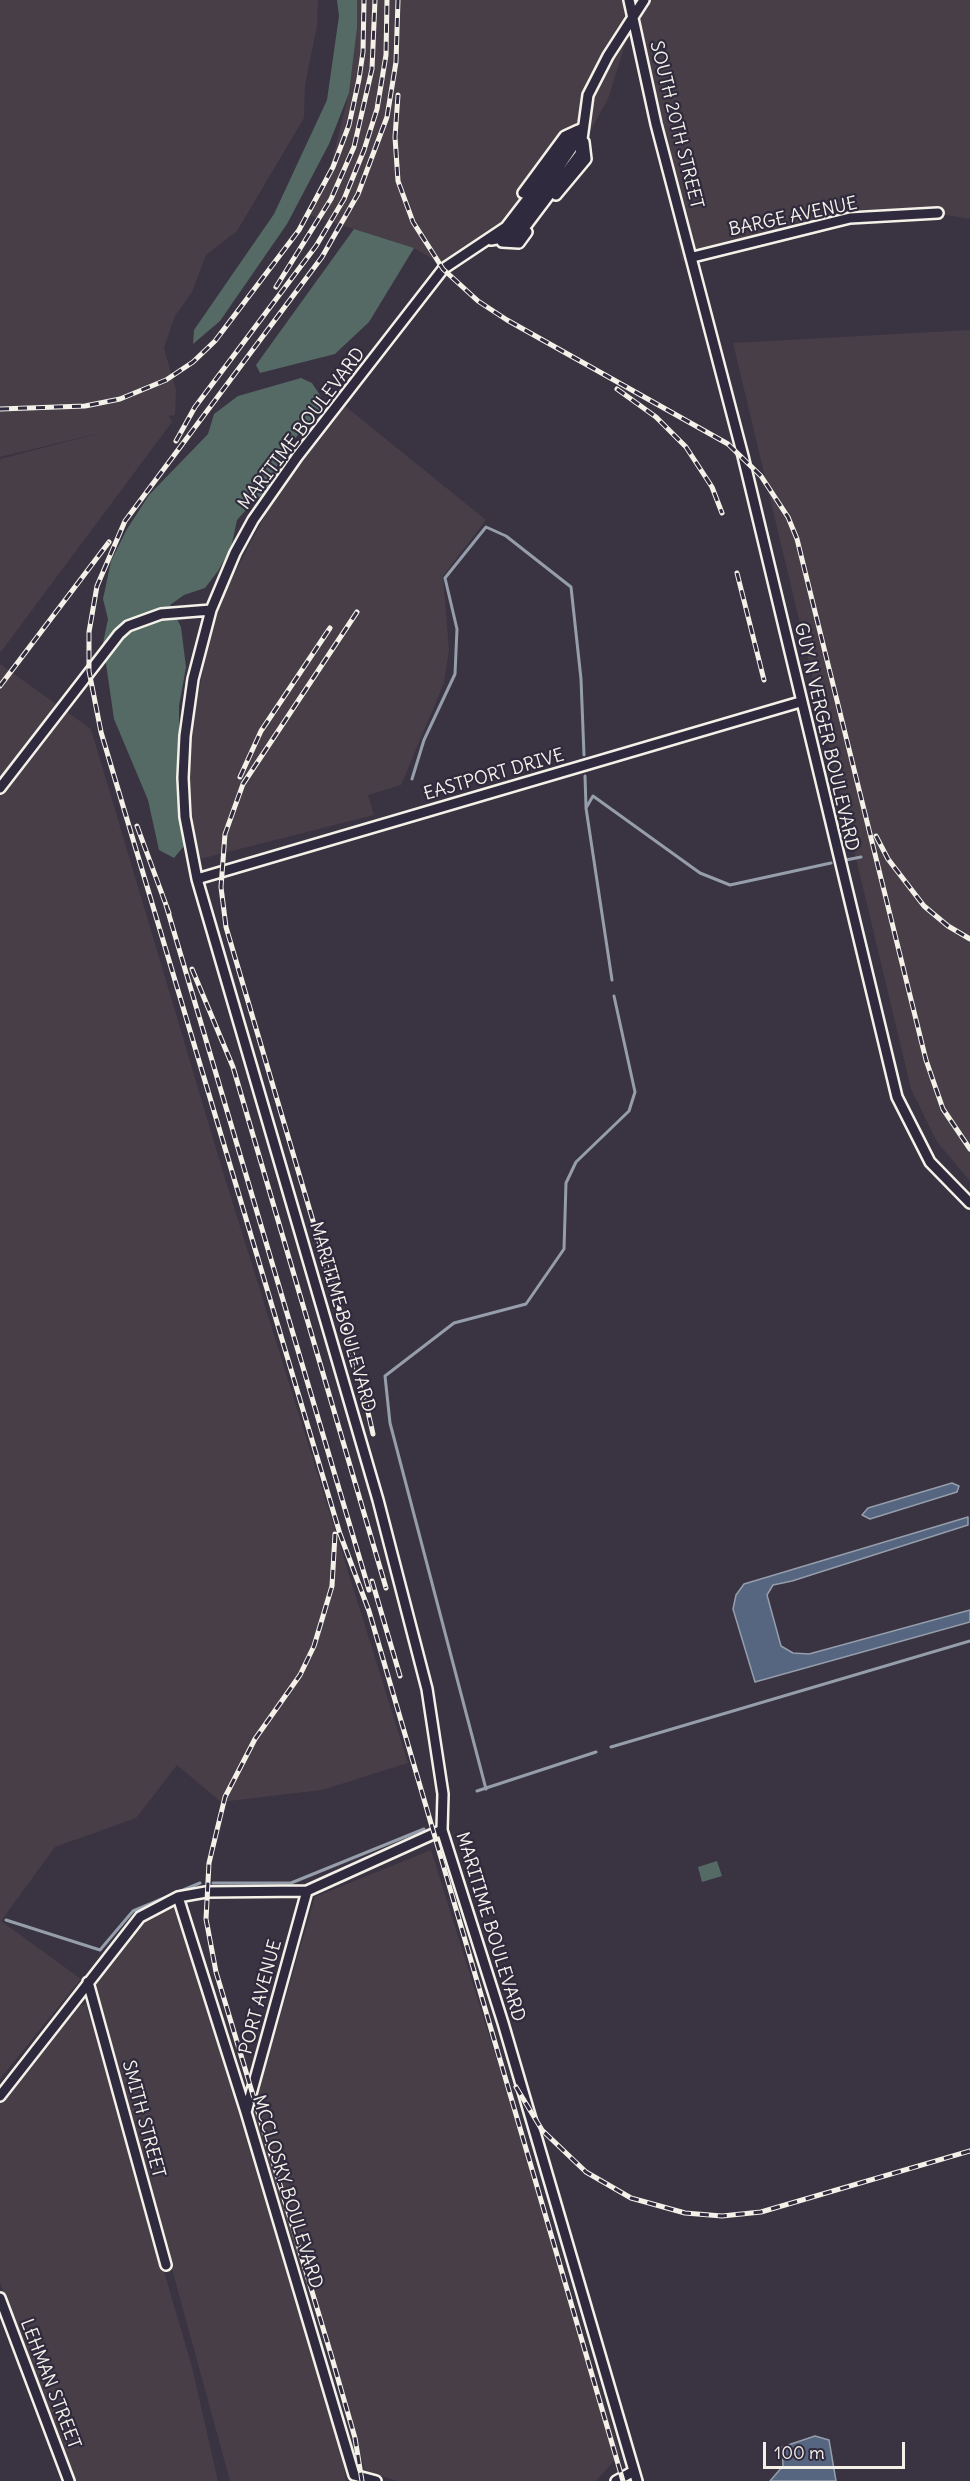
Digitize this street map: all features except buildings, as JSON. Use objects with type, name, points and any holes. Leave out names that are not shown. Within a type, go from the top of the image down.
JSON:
[{"type":"street","name":"SOUTH 20TH STREET","points":[[629,0],[657,124],[693,257]]},
{"type":"street","name":"MARITIME BOULEVARD","points":[[489,241],[519,235],[579,154],[588,94],[608,56],[645,0]]},
{"type":"street","name":"MARITIME BOULEVARD","points":[[582,128],[506,227],[489,241],[443,269],[297,456],[253,520],[235,553],[211,610],[193,679],[185,736],[185,817],[197,879],[384,1522],[427,1689],[443,1794],[442,1830],[503,2023],[637,2481]]},
{"type":"street","name":"BARGE AVENUE","points":[[693,257],[850,218],[938,213]]},
{"type":"street","name":"GUY N VERGER BOULEVARD","points":[[693,257],[897,1097],[930,1161],[970,1203]]},
{"type":"street","points":[[0,788],[119,634],[128,626],[160,614],[211,610]]},
{"type":"street","name":"EASTPORT DRIVE","points":[[197,879],[800,702]]},
{"type":"street","points":[[0,2096],[140,1917],[178,1897],[206,1892],[307,1891],[442,1830]]},
{"type":"street","name":"PORT AVENUE","points":[[246,2112],[307,1891]]},
{"type":"street","name":"MCCLOSKY BOULEVARD","points":[[178,1897],[246,2112],[353,2478],[376,2481]]},
{"type":"street","name":"SMITH STREET","points":[[88,1982],[166,2265]]},
{"type":"street","name":"LEHMAN STREET","points":[[0,2298],[69,2481]]},
{"type":"street","points":[[616,2481],[634,2471]]},
{"type":"shaded area","points":[[0,0],[318,0],[317,26],[305,85],[304,118],[237,231],[206,255],[192,292],[175,316],[164,348],[176,390],[175,415],[169,416],[172,422],[0,653],[0,459],[104,432],[0,457]]},
{"type":"shaded area","points":[[357,0],[628,0],[633,19],[608,99],[553,198],[446,267],[414,248],[306,214],[328,176],[349,93],[357,28]]},
{"type":"shaded area","points":[[651,0],[970,0],[970,219],[940,214],[869,217],[682,261],[634,21]]},
{"type":"shaded area","points":[[970,330],[970,1181],[937,1142],[911,1089],[733,343]]},
{"type":"shaded area","points":[[345,406],[486,520],[443,576],[449,650],[444,683],[401,785],[368,795],[374,815],[196,860],[187,751],[215,610],[282,483]]},
{"type":"shaded area","points":[[0,664],[91,729],[223,1172],[408,1763],[322,1790],[221,1802],[177,1765],[136,1818],[55,1847],[1,1921],[81,1979],[0,2079]]},
{"type":"shaded area","points":[[431,1850],[620,2454],[596,2481],[397,2481],[365,2470],[252,2113],[315,1897]]},
{"type":"shaded area","points":[[176,1906],[343,2459],[346,2481],[230,2481],[94,1984],[138,1927],[151,1916]]},
{"type":"shaded area","points":[[86,2004],[192,2367],[218,2481],[74,2481],[0,2283],[0,2104],[75,2007]]},
{"type":"green space","points":[[337,0],[357,0],[357,28],[349,93],[329,144],[287,224],[220,321],[193,344],[194,330],[274,214],[327,100],[339,16]]},
{"type":"green space","points":[[354,229],[414,248],[369,322],[335,354],[260,373],[256,365]]},
{"type":"green space","points":[[301,378],[312,383],[323,400],[317,414],[287,447],[285,461],[275,486],[254,501],[237,520],[231,548],[205,588],[184,595],[170,605],[181,627],[186,667],[179,706],[179,767],[184,846],[174,858],[159,850],[148,800],[114,719],[103,643],[108,619],[103,599],[111,561],[127,529],[149,495],[208,434],[214,414],[238,396]]},
{"type":"green space","points":[[717,1861],[722,1876],[702,1882],[698,1867]]},
{"type":"water","points":[[952,1483],[959,1486],[957,1492],[870,1519],[862,1515],[868,1508]]},
{"type":"water","points":[[968,1517],[968,1525],[773,1585],[767,1595],[781,1646],[793,1653],[809,1654],[970,1610],[970,1622],[755,1682],[733,1609],[736,1595],[744,1584]]},
{"type":"water","points":[[815,2436],[829,2440],[836,2481],[770,2481],[783,2466],[782,2447]]},
{"type":"waterway","points":[[412,779],[424,740],[455,674],[457,629],[445,578],[486,527],[506,536],[571,587],[581,679],[584,755]]},
{"type":"waterway","points":[[585,776],[586,807]]},
{"type":"waterway","points":[[612,980],[586,808],[593,796],[700,873],[730,885],[831,863]]},
{"type":"waterway","points":[[846,860],[861,857]]},
{"type":"waterway","points":[[486,1789],[390,1423],[385,1376],[454,1323],[526,1304],[564,1249],[566,1183],[576,1162],[629,1111],[635,1092],[614,996]]},
{"type":"waterway","points":[[611,1747],[970,1641]]},
{"type":"waterway","points":[[477,1791],[596,1752]]},
{"type":"waterway","points":[[213,1883],[291,1883],[424,1829]]},
{"type":"waterway","points":[[6,1920],[100,1950],[133,1911],[200,1883]]},
{"type":"railway","points":[[0,409],[85,406],[120,399],[166,380],[193,362],[215,341],[299,230],[333,167],[349,125],[359,79],[363,52],[364,0]]},
{"type":"railway","points":[[276,287],[331,199],[354,147],[372,69],[375,0]]},
{"type":"railway","points":[[176,441],[195,407],[316,246],[344,199],[364,150],[377,109],[386,55],[387,0]]},
{"type":"railway","points":[[398,0],[396,62],[387,117],[358,194],[322,257],[125,521],[97,586],[89,632],[89,671],[101,732],[340,1534],[369,1611],[623,2481]]},
{"type":"railway","points":[[398,95],[395,137],[398,181],[413,222],[443,269],[478,301],[507,320],[728,444],[761,476],[788,517],[797,539],[926,1060],[943,1109],[970,1149]]},
{"type":"railway","points":[[617,389],[656,417],[686,447],[712,487],[722,513]]},
{"type":"railway","points":[[0,686],[109,542]]},
{"type":"railway","points":[[737,573],[764,680]]},
{"type":"railway","points":[[357,612],[243,784],[225,834],[221,887],[226,927],[363,1390],[373,1434]]},
{"type":"railway","points":[[240,777],[261,731],[330,628]]},
{"type":"railway","points":[[137,826],[169,913]]},
{"type":"railway","points":[[876,836],[888,859],[924,906],[948,926],[970,939]]},
{"type":"railway","points":[[166,905],[369,1590]]},
{"type":"railway","points":[[192,969],[233,1067],[386,1588]]},
{"type":"railway","points":[[335,1534],[332,1586],[314,1646],[300,1675],[255,1739],[225,1797],[209,1863],[206,1919],[216,1972],[355,2438],[362,2481]]},
{"type":"railway","points":[[372,1581],[400,1676]]},
{"type":"railway","points":[[516,2087],[542,2130],[586,2172],[631,2198],[685,2213],[722,2216],[761,2212],[970,2151]]}]
